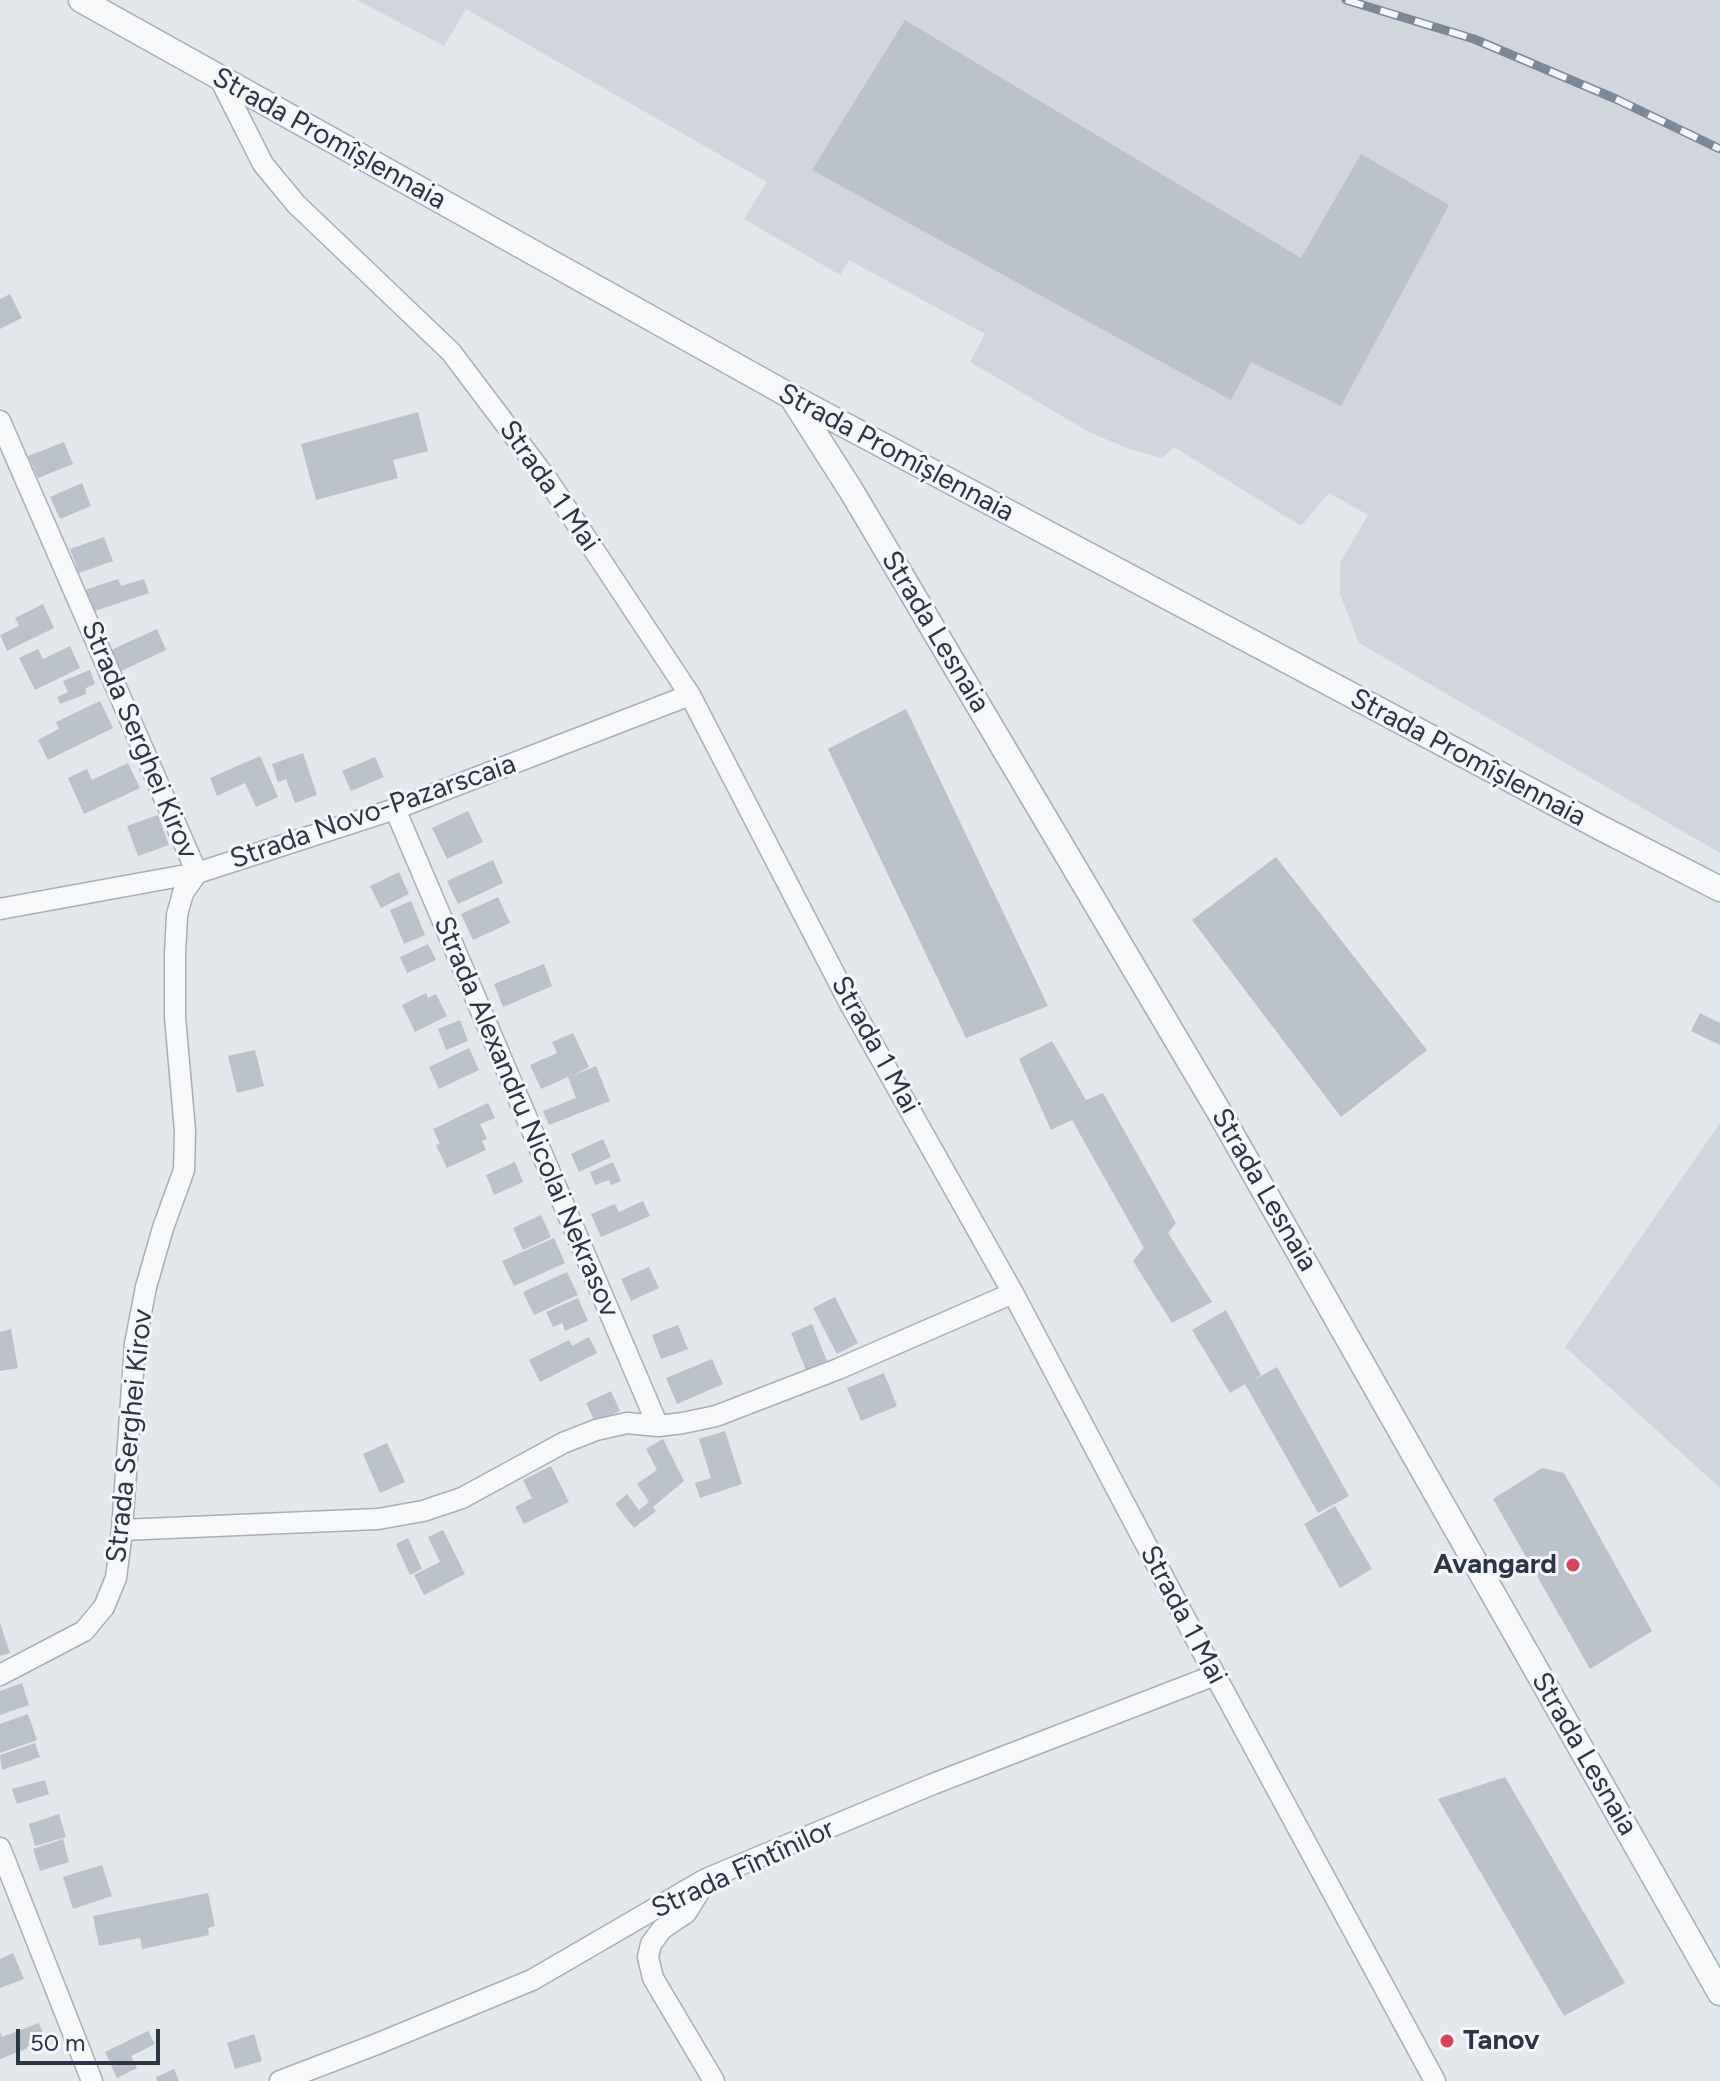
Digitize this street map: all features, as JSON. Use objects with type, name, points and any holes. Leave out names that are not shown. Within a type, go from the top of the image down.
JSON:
[{"type":"street","name":"Strada Promîșlennaia","points":[[81,0],[792,397],[1720,889]]},
{"type":"street","name":"Strada 1 Mai","points":[[219,77],[263,164],[296,204],[451,352],[549,482],[690,695],[849,1002],[1013,1293],[1433,2080]]},
{"type":"street","name":"Strada Lesnaia","points":[[792,397],[852,492],[1210,1096],[1720,1993]]},
{"type":"street","name":"Strada Serghei Kirov","points":[[0,421],[197,873],[183,893],[177,915],[175,954],[175,1017],[185,1131],[184,1170],[146,1287],[135,1344],[116,1578],[104,1607],[84,1631],[0,1675]]},
{"type":"street","name":"Strada Novo-Pazarscaia","points":[[0,909],[197,873],[395,809],[690,695]]},
{"type":"street","name":"Strada Alexandru Nicolai Nekrasov","points":[[395,809],[658,1426]]},
{"type":"street","points":[[122,1530],[378,1519],[423,1511],[462,1498],[563,1443],[596,1430],[627,1423],[658,1426],[716,1416],[838,1369],[1013,1293]]},
{"type":"street","name":"Strada Fîntînilor","points":[[280,2081],[532,1980],[706,1879],[933,1784],[1215,1675]]},
{"type":"street","points":[[0,1848],[92,2081]]},
{"type":"street","points":[[706,1879],[686,1913],[662,1929],[651,1944],[648,1957],[653,1978],[714,2081]]},
{"type":"shaded area","points":[[357,0],[1720,0],[1720,853],[1359,643],[1340,594],[1340,563],[1368,515],[1329,493],[1301,526],[1174,447],[1162,458],[1132,450],[1091,433],[970,362],[985,334],[849,260],[840,275],[744,219],[767,182],[466,9],[444,46]]},
{"type":"shaded area","points":[[1720,1123],[1720,1488],[1565,1347]]},
{"type":"building","points":[[905,20],[1301,258],[1361,154],[1449,205],[1341,406],[1251,362],[1231,400],[812,170]]},
{"type":"building","points":[[10,294],[22,318],[0,329],[0,299]]},
{"type":"building","points":[[418,412],[428,451],[393,460],[398,478],[316,500],[301,444]]},
{"type":"building","points":[[64,442],[73,464],[38,478],[28,456]]},
{"type":"building","points":[[82,483],[91,506],[60,519],[50,497]]},
{"type":"building","points":[[104,537],[113,561],[79,573],[70,549]]},
{"type":"building","points":[[118,579],[121,586],[144,579],[149,593],[92,612],[85,590]]},
{"type":"building","points":[[43,604],[54,628],[7,651],[0,635],[19,626],[15,618]]},
{"type":"building","points":[[157,629],[166,650],[119,672],[109,651]]},
{"type":"building","points":[[70,646],[80,668],[35,690],[19,658],[38,649],[43,659]]},
{"type":"building","points":[[90,670],[95,684],[86,688],[86,694],[60,704],[57,697],[68,692],[63,681]]},
{"type":"building","points":[[100,701],[113,728],[48,760],[38,740],[59,729],[56,722]]},
{"type":"building","points":[[906,709],[1048,1006],[966,1038],[828,749]]},
{"type":"building","points":[[303,753],[317,795],[295,803],[286,779],[278,782],[272,764]]},
{"type":"building","points":[[260,756],[278,797],[256,807],[245,783],[217,796],[210,778]]},
{"type":"building","points":[[375,757],[384,777],[351,791],[342,771]]},
{"type":"building","points":[[128,763],[140,788],[84,814],[68,778],[87,769],[92,780]]},
{"type":"building","points":[[468,811],[483,842],[447,859],[432,828]]},
{"type":"building","points":[[158,815],[169,845],[138,856],[127,826]]},
{"type":"building","points":[[1276,857],[1427,1050],[1341,1117],[1192,920]]},
{"type":"building","points":[[493,860],[503,883],[458,904],[447,881]]},
{"type":"building","points":[[399,872],[409,894],[381,908],[370,886]]},
{"type":"building","points":[[498,897],[510,923],[473,940],[461,914]]},
{"type":"building","points":[[411,901],[425,935],[404,944],[390,910]]},
{"type":"building","points":[[428,944],[436,960],[407,973],[400,957]]},
{"type":"building","points":[[544,964],[552,986],[503,1007],[494,984]]},
{"type":"building","points":[[426,993],[428,998],[436,994],[447,1016],[415,1032],[402,1005]]},
{"type":"building","points":[[1700,1013],[1720,1023],[1720,1045],[1691,1031]]},
{"type":"building","points":[[460,1020],[468,1041],[446,1050],[438,1029]]},
{"type":"building","points":[[573,1033],[589,1067],[572,1076],[596,1066],[610,1101],[549,1125],[543,1111],[576,1098],[568,1077],[541,1089],[530,1065],[557,1053],[552,1042]]},
{"type":"building","points":[[1052,1041],[1086,1100],[1103,1093],[1176,1223],[1168,1233],[1212,1302],[1172,1323],[1133,1261],[1144,1248],[1072,1120],[1051,1130],[1019,1059]]},
{"type":"building","points":[[469,1048],[479,1070],[439,1089],[429,1067]]},
{"type":"building","points":[[255,1050],[264,1086],[237,1093],[228,1056]]},
{"type":"building","points":[[488,1103],[495,1118],[480,1124],[487,1139],[482,1141],[486,1150],[447,1168],[436,1145],[440,1144],[433,1129]]},
{"type":"building","points":[[603,1139],[611,1157],[579,1172],[571,1154]]},
{"type":"building","points":[[515,1162],[523,1182],[494,1195],[486,1175]]},
{"type":"building","points":[[613,1162],[621,1181],[611,1185],[609,1180],[595,1185],[590,1172]]},
{"type":"building","points":[[643,1201],[650,1216],[601,1237],[591,1214],[615,1204],[619,1212]]},
{"type":"building","points":[[541,1215],[551,1237],[523,1250],[513,1228]]},
{"type":"building","points":[[554,1238],[565,1263],[514,1286],[502,1261]]},
{"type":"building","points":[[649,1267],[659,1288],[631,1301],[621,1279]]},
{"type":"building","points":[[567,1272],[578,1295],[534,1315],[523,1292]]},
{"type":"building","points":[[835,1297],[858,1343],[837,1354],[813,1308]]},
{"type":"building","points":[[578,1298],[588,1321],[565,1331],[562,1323],[553,1327],[546,1312]]},
{"type":"building","points":[[1226,1310],[1261,1375],[1254,1380],[1277,1367],[1349,1496],[1318,1513],[1245,1384],[1230,1393],[1192,1330]]},
{"type":"building","points":[[812,1324],[827,1361],[806,1370],[791,1333]]},
{"type":"building","points":[[678,1325],[688,1349],[661,1359],[652,1335]]},
{"type":"building","points":[[11,1329],[18,1368],[0,1371],[0,1332]]},
{"type":"building","points":[[589,1337],[597,1353],[540,1382],[529,1360],[569,1340],[572,1346]]},
{"type":"building","points":[[712,1359],[723,1384],[677,1404],[666,1378]]},
{"type":"building","points":[[884,1373],[897,1406],[861,1421],[847,1388]]},
{"type":"building","points":[[611,1391],[620,1411],[595,1422],[586,1403]]},
{"type":"building","points":[[725,1431],[742,1484],[700,1498],[695,1483],[711,1478],[699,1439]]},
{"type":"building","points":[[663,1439],[684,1481],[653,1507],[656,1511],[634,1528],[615,1504],[627,1494],[639,1510],[649,1502],[637,1484],[657,1470],[646,1449]]},
{"type":"building","points":[[387,1443],[405,1482],[380,1493],[363,1454]]},
{"type":"building","points":[[551,1466],[569,1502],[524,1524],[515,1507],[532,1498],[523,1480]]},
{"type":"building","name":"Avangard","points":[[1542,1468],[1564,1473],[1652,1631],[1590,1669],[1493,1499]]},
{"type":"building","points":[[1335,1506],[1372,1569],[1340,1588],[1304,1524]]},
{"type":"building","points":[[443,1530],[465,1574],[424,1595],[414,1575],[440,1562],[428,1537]]},
{"type":"building","points":[[408,1538],[422,1569],[410,1575],[396,1544]]},
{"type":"building","points":[[0,1623],[10,1653],[0,1656]]},
{"type":"building","points":[[22,1683],[29,1705],[0,1715],[0,1691]]},
{"type":"building","points":[[28,1714],[37,1740],[0,1753],[0,1724]]},
{"type":"building","points":[[35,1743],[40,1757],[2,1770],[0,1755]]},
{"type":"building","points":[[1505,1777],[1625,1983],[1564,2016],[1438,1799]]},
{"type":"building","points":[[45,1780],[49,1794],[17,1804],[12,1789]]},
{"type":"building","points":[[59,1814],[66,1837],[35,1846],[29,1824]]},
{"type":"building","points":[[63,1839],[69,1862],[40,1871],[33,1849]]},
{"type":"building","points":[[102,1865],[112,1896],[73,1909],[63,1877]]},
{"type":"building","points":[[208,1893],[215,1926],[208,1928],[209,1935],[142,1949],[140,1938],[99,1946],[93,1916]]},
{"type":"building","points":[[13,1953],[24,1979],[0,1988],[0,1959]]},
{"type":"building","points":[[39,2023],[46,2041],[0,2059],[0,2032],[2,2037]]},
{"type":"building","points":[[148,2031],[155,2044],[131,2056],[137,2068],[117,2078],[105,2052]]},
{"type":"building","points":[[254,2034],[262,2061],[235,2069],[227,2043]]},
{"type":"building","points":[[174,2069],[179,2081],[157,2081],[156,2077]]},
{"type":"railway","points":[[1346,0],[1474,39],[1616,99],[1720,149]]},
{"type":"place","name":"Avangard","points":[[1573,1565]]},
{"type":"place","name":"Tanov","points":[[1447,2041]]}]
